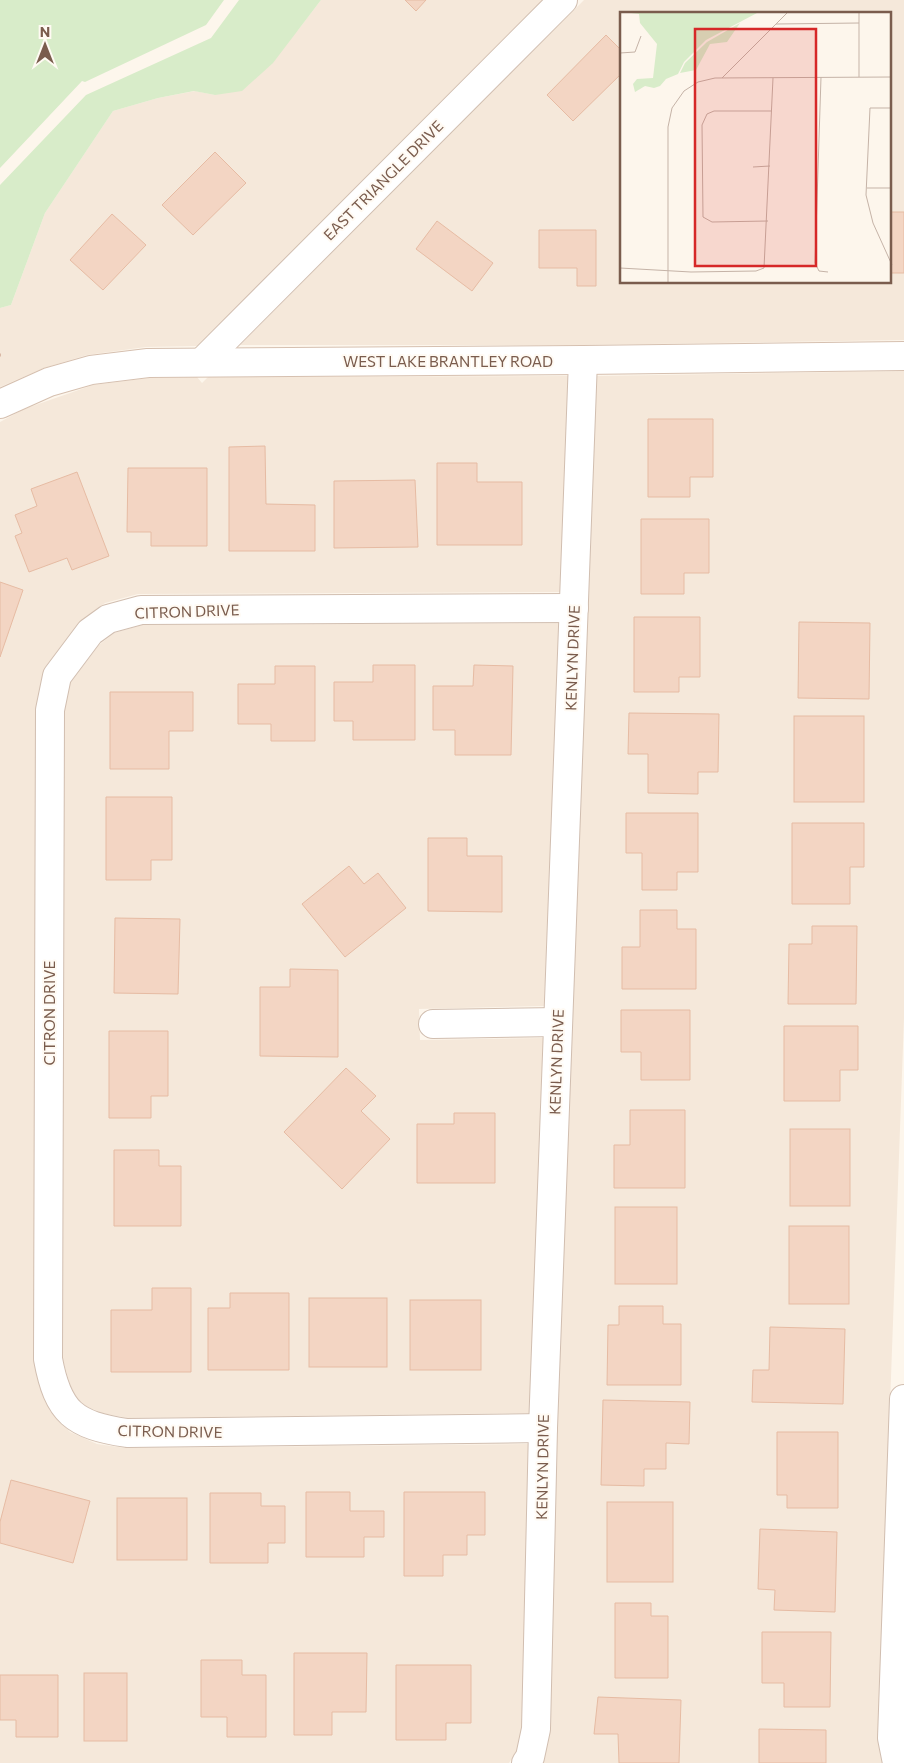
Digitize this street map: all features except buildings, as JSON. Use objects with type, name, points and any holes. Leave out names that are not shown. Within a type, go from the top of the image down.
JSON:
[{"type":"street","name":"EAST TRIANGLE DRIVE","points":[[203,361],[563,0]]},
{"type":"street","name":"WEST LAKE BRANTLEY ROAD","points":[[0,404],[49,382],[91,370],[148,363],[904,356]]},
{"type":"street","name":"KENLYN DRIVE","points":[[526,1763],[530,1757],[536,1729],[543,1428],[583,360]]},
{"type":"street","name":"CITRON DRIVE","points":[[543,1428],[127,1433],[98,1429],[75,1418],[60,1400],[52,1381],[48,1359],[50,710],[57,676],[90,632],[108,618],[141,610],[574,608]]},
{"type":"street","points":[[433,1024],[558,1022]]},
{"type":"street","points":[[897,1763],[892,1738],[904,1399]]},
{"type":"path","points":[[0,355],[5,356]]},
{"type":"shaded area","points":[[321,0],[543,0],[198,346],[146,347],[87,355],[44,368],[0,387],[0,308],[11,305],[45,213],[113,111],[158,98],[195,91],[215,95],[298,30]]},
{"type":"shaded area","points":[[584,0],[904,0],[904,340],[583,345],[240,345]]},
{"type":"shaded area","points":[[904,371],[904,1018],[878,1737],[883,1763],[542,1763],[550,1729],[557,1428],[596,376]]},
{"type":"shaded area","points":[[569,376],[561,592],[138,594],[105,603],[80,622],[46,666],[36,710],[35,1358],[40,1388],[50,1411],[70,1432],[97,1444],[125,1448],[528,1444],[522,1727],[517,1750],[509,1763],[0,1763],[0,422],[24,409],[93,385],[149,378],[197,377],[202,383],[208,377]]},
{"type":"shaded area","points":[[560,623],[544,1006],[419,1009],[420,1040],[543,1038],[530,1413],[127,1418],[102,1413],[83,1405],[72,1391],[62,1357],[64,712],[70,683],[99,645],[114,633],[142,625]]},
{"type":"green space","points":[[0,0],[224,0],[206,25],[85,82],[82,81],[0,168]]},
{"type":"green space","points":[[239,0],[321,0],[273,63],[242,91],[215,95],[194,91],[158,98],[113,111],[45,213],[11,305],[0,308],[0,185],[86,95],[211,38]]}]
